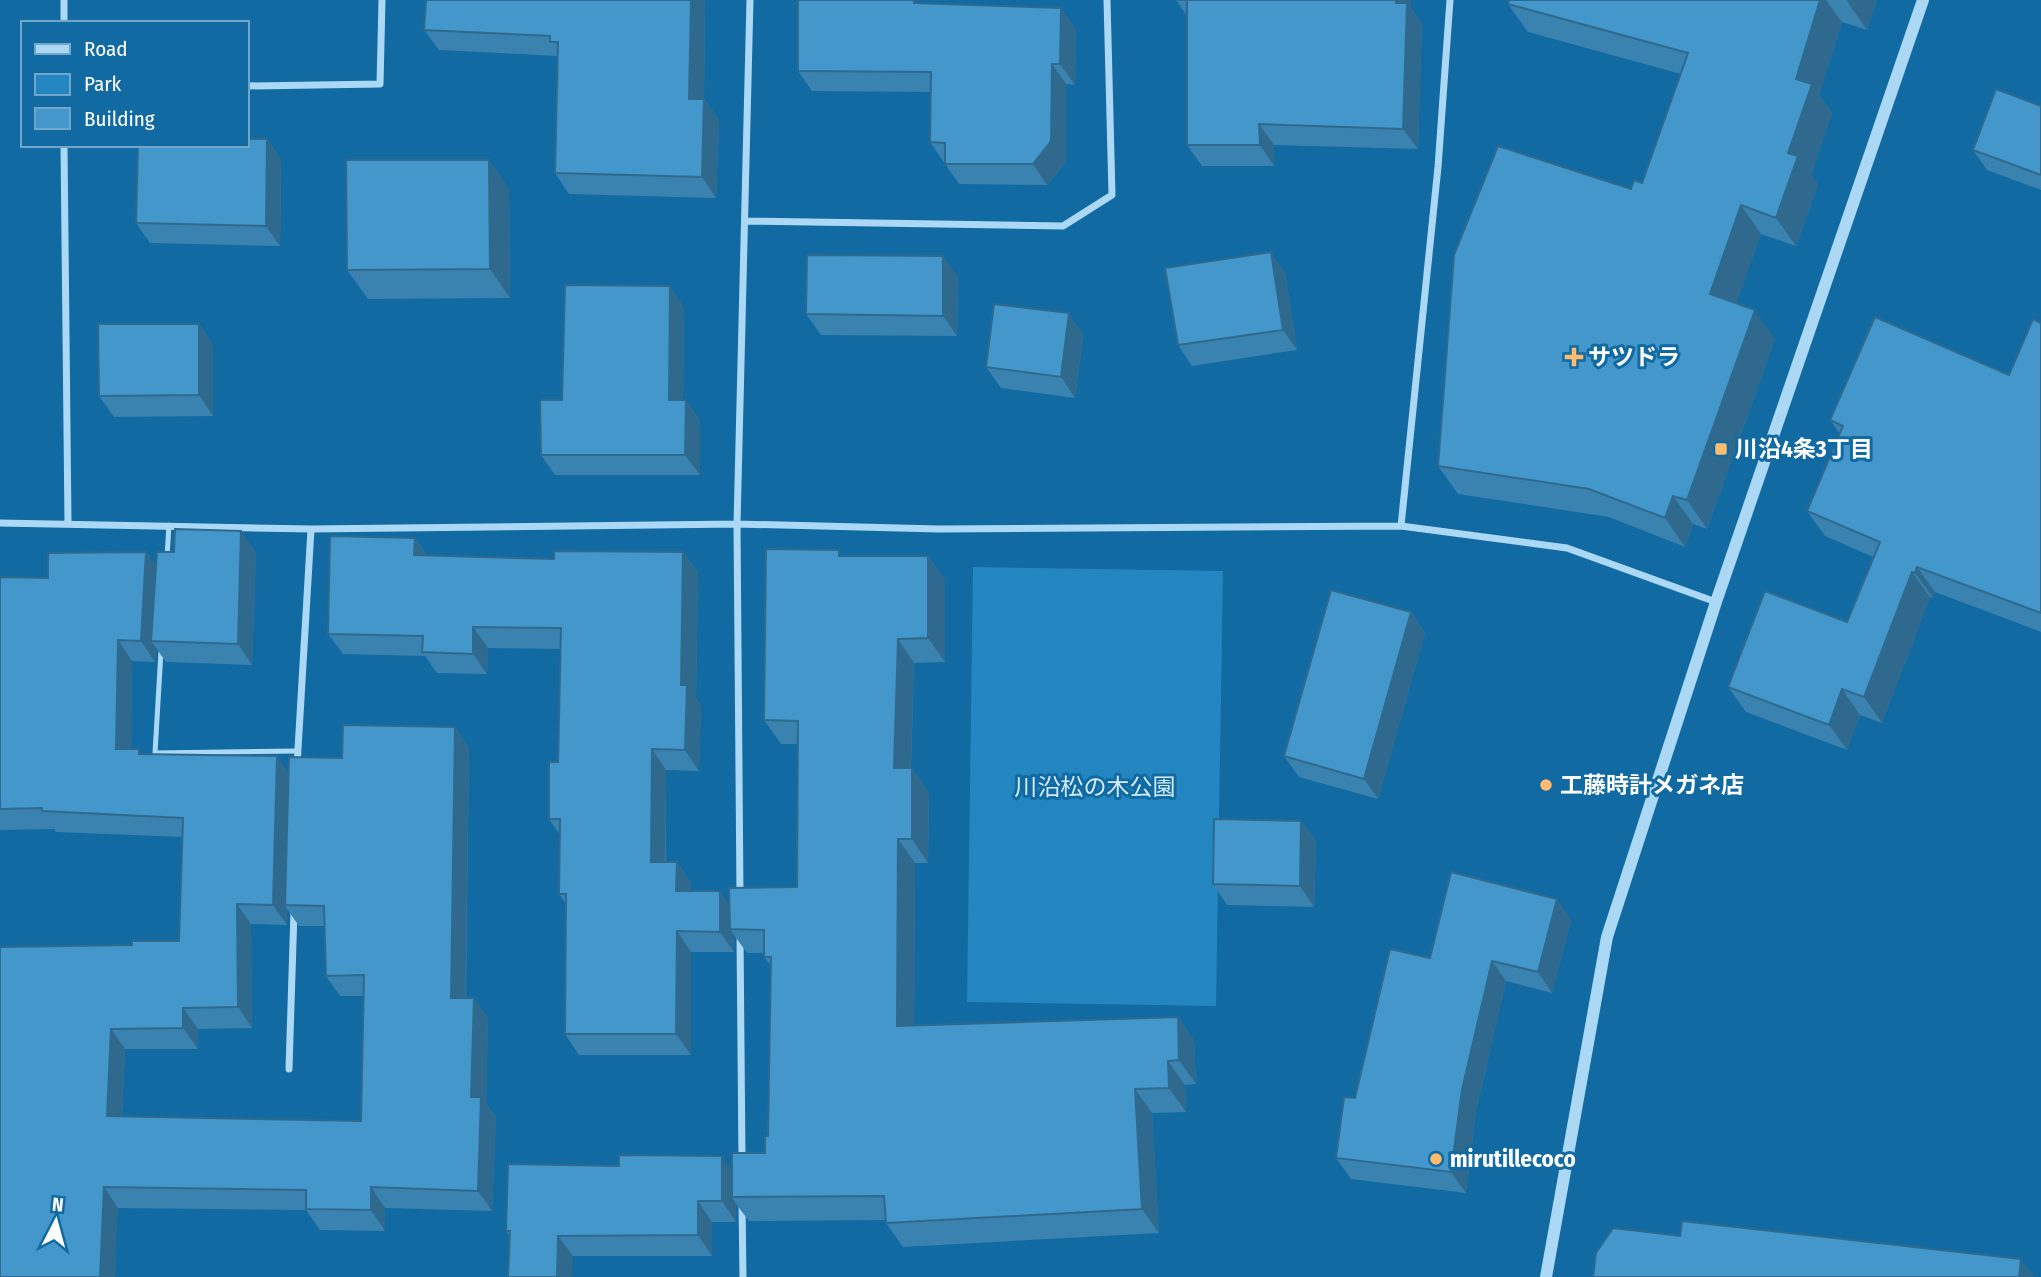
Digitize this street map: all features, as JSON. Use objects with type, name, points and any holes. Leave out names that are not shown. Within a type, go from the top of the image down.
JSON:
[{"type":"street","points":[[64,0],[64,21]]},
{"type":"street","points":[[248,86],[380,84],[383,0]]},
{"type":"street","points":[[740,901],[737,524],[750,0]]},
{"type":"street","points":[[745,221],[1063,226],[1112,195],[1108,0]]},
{"type":"street","points":[[1401,526],[1438,167],[1450,0]]},
{"type":"street","points":[[1546,1277],[1607,937],[1716,602],[1923,0]]},
{"type":"street","points":[[64,147],[68,523]]},
{"type":"street","points":[[0,523],[310,529],[737,524],[938,529],[1401,526],[1567,548],[1716,602]]},
{"type":"street","points":[[297,778],[310,529]]},
{"type":"street","points":[[289,1069],[294,903]]},
{"type":"street","points":[[740,928],[742,1166]]},
{"type":"street","points":[[742,1193],[743,1277]]},
{"type":"lane","points":[[166,565],[169,525]]},
{"type":"lane","points":[[161,646],[155,753],[298,751]]},
{"type":"green space","name":"川沿松の木公園","points":[[973,567],[1223,571],[1216,1006],[967,1002]]},
{"type":"building","points":[[426,0],[691,0],[689,99],[704,99],[702,177],[555,173],[558,42],[550,42],[550,36],[424,30]]},
{"type":"building","points":[[798,0],[914,0],[914,3],[1061,8],[1060,64],[1052,64],[1051,141],[1033,164],[945,164],[945,143],[930,142],[931,72],[798,71]]},
{"type":"building","points":[[1187,0],[1396,0],[1396,3],[1407,3],[1403,129],[1259,124],[1260,145],[1187,145]]},
{"type":"building","points":[[1509,0],[1820,0],[1796,79],[1812,84],[1788,153],[1798,156],[1776,218],[1741,205],[1710,294],[1755,310],[1687,500],[1673,496],[1665,518],[1589,489],[1438,466],[1454,255],[1498,146],[1631,189],[1634,180],[1642,183],[1688,53],[1508,4]]},
{"type":"building","points":[[1996,89],[2041,106],[2041,175],[1973,150]]},
{"type":"building","points":[[248,139],[267,139],[266,226],[136,223],[138,147],[248,147]]},
{"type":"building","points":[[346,160],[489,160],[490,269],[347,270]]},
{"type":"building","points":[[1271,252],[1283,330],[1178,345],[1165,268]]},
{"type":"building","points":[[807,255],[943,256],[943,316],[806,314]]},
{"type":"building","points":[[565,285],[670,286],[669,400],[686,400],[685,455],[541,455],[540,400],[562,400]]},
{"type":"building","points":[[994,304],[1069,313],[1061,377],[986,367]]},
{"type":"building","points":[[1875,317],[2009,375],[2033,319],[2041,323],[2041,613],[1917,567],[1915,573],[1912,572],[1864,697],[1842,689],[1829,725],[1728,687],[1765,591],[1847,622],[1880,542],[1807,511],[1843,426],[1830,420]]},
{"type":"building","points":[[98,324],[199,324],[199,395],[99,396]]},
{"type":"building","points":[[175,529],[241,531],[238,644],[151,641],[157,552],[174,552]]},
{"type":"building","points":[[330,536],[415,538],[414,555],[554,559],[554,551],[683,552],[681,685],[687,685],[685,750],[652,749],[651,862],[677,862],[676,891],[720,891],[720,932],[677,931],[676,1034],[565,1034],[566,894],[559,894],[560,819],[549,819],[549,762],[558,762],[561,628],[473,627],[473,654],[422,652],[423,636],[328,634]]},
{"type":"building","points":[[766,549],[839,550],[839,556],[928,556],[928,638],[898,639],[894,768],[912,768],[912,839],[898,839],[897,1026],[1178,1017],[1179,1060],[1168,1061],[1169,1088],[1135,1089],[1142,1209],[886,1223],[884,1196],[732,1197],[732,1153],[765,1153],[765,1136],[768,1136],[771,957],[764,957],[764,930],[730,929],[729,888],[797,887],[798,721],[764,720]]},
{"type":"building","points":[[146,552],[141,641],[118,640],[116,749],[139,749],[139,754],[277,756],[273,905],[237,904],[238,1007],[183,1008],[183,1028],[111,1029],[107,1116],[361,1121],[364,975],[326,976],[324,906],[285,905],[289,757],[342,758],[343,725],[455,727],[451,998],[474,998],[471,1097],[481,1097],[478,1191],[371,1187],[371,1210],[306,1209],[306,1190],[104,1187],[100,1277],[0,1277],[0,947],[132,945],[132,941],[179,941],[183,818],[42,811],[42,808],[0,809],[0,577],[48,578],[48,553]]},
{"type":"building","points":[[1331,590],[1411,612],[1364,779],[1284,756]]},
{"type":"building","points":[[1214,819],[1301,821],[1300,886],[1213,884]]},
{"type":"building","points":[[1451,872],[1557,899],[1538,972],[1492,961],[1462,1090],[1451,1172],[1336,1158],[1344,1097],[1355,1098],[1390,949],[1430,958]]},
{"type":"building","points":[[619,1155],[722,1156],[722,1201],[698,1201],[698,1235],[558,1236],[557,1277],[508,1277],[508,1164],[619,1166]]},
{"type":"building","points":[[1682,1221],[2021,1259],[2019,1277],[1593,1277],[1596,1253],[1613,1228],[1680,1236]]},
{"type":"place","name":"サツドラ","points":[[1574,357]]},
{"type":"place","name":"川沿4条3丁目","points":[[1721,449]]},
{"type":"place","name":"工藤時計メガネ店","points":[[1546,785]]},
{"type":"place","name":"mirutillecoco","points":[[1436,1159]]}]
